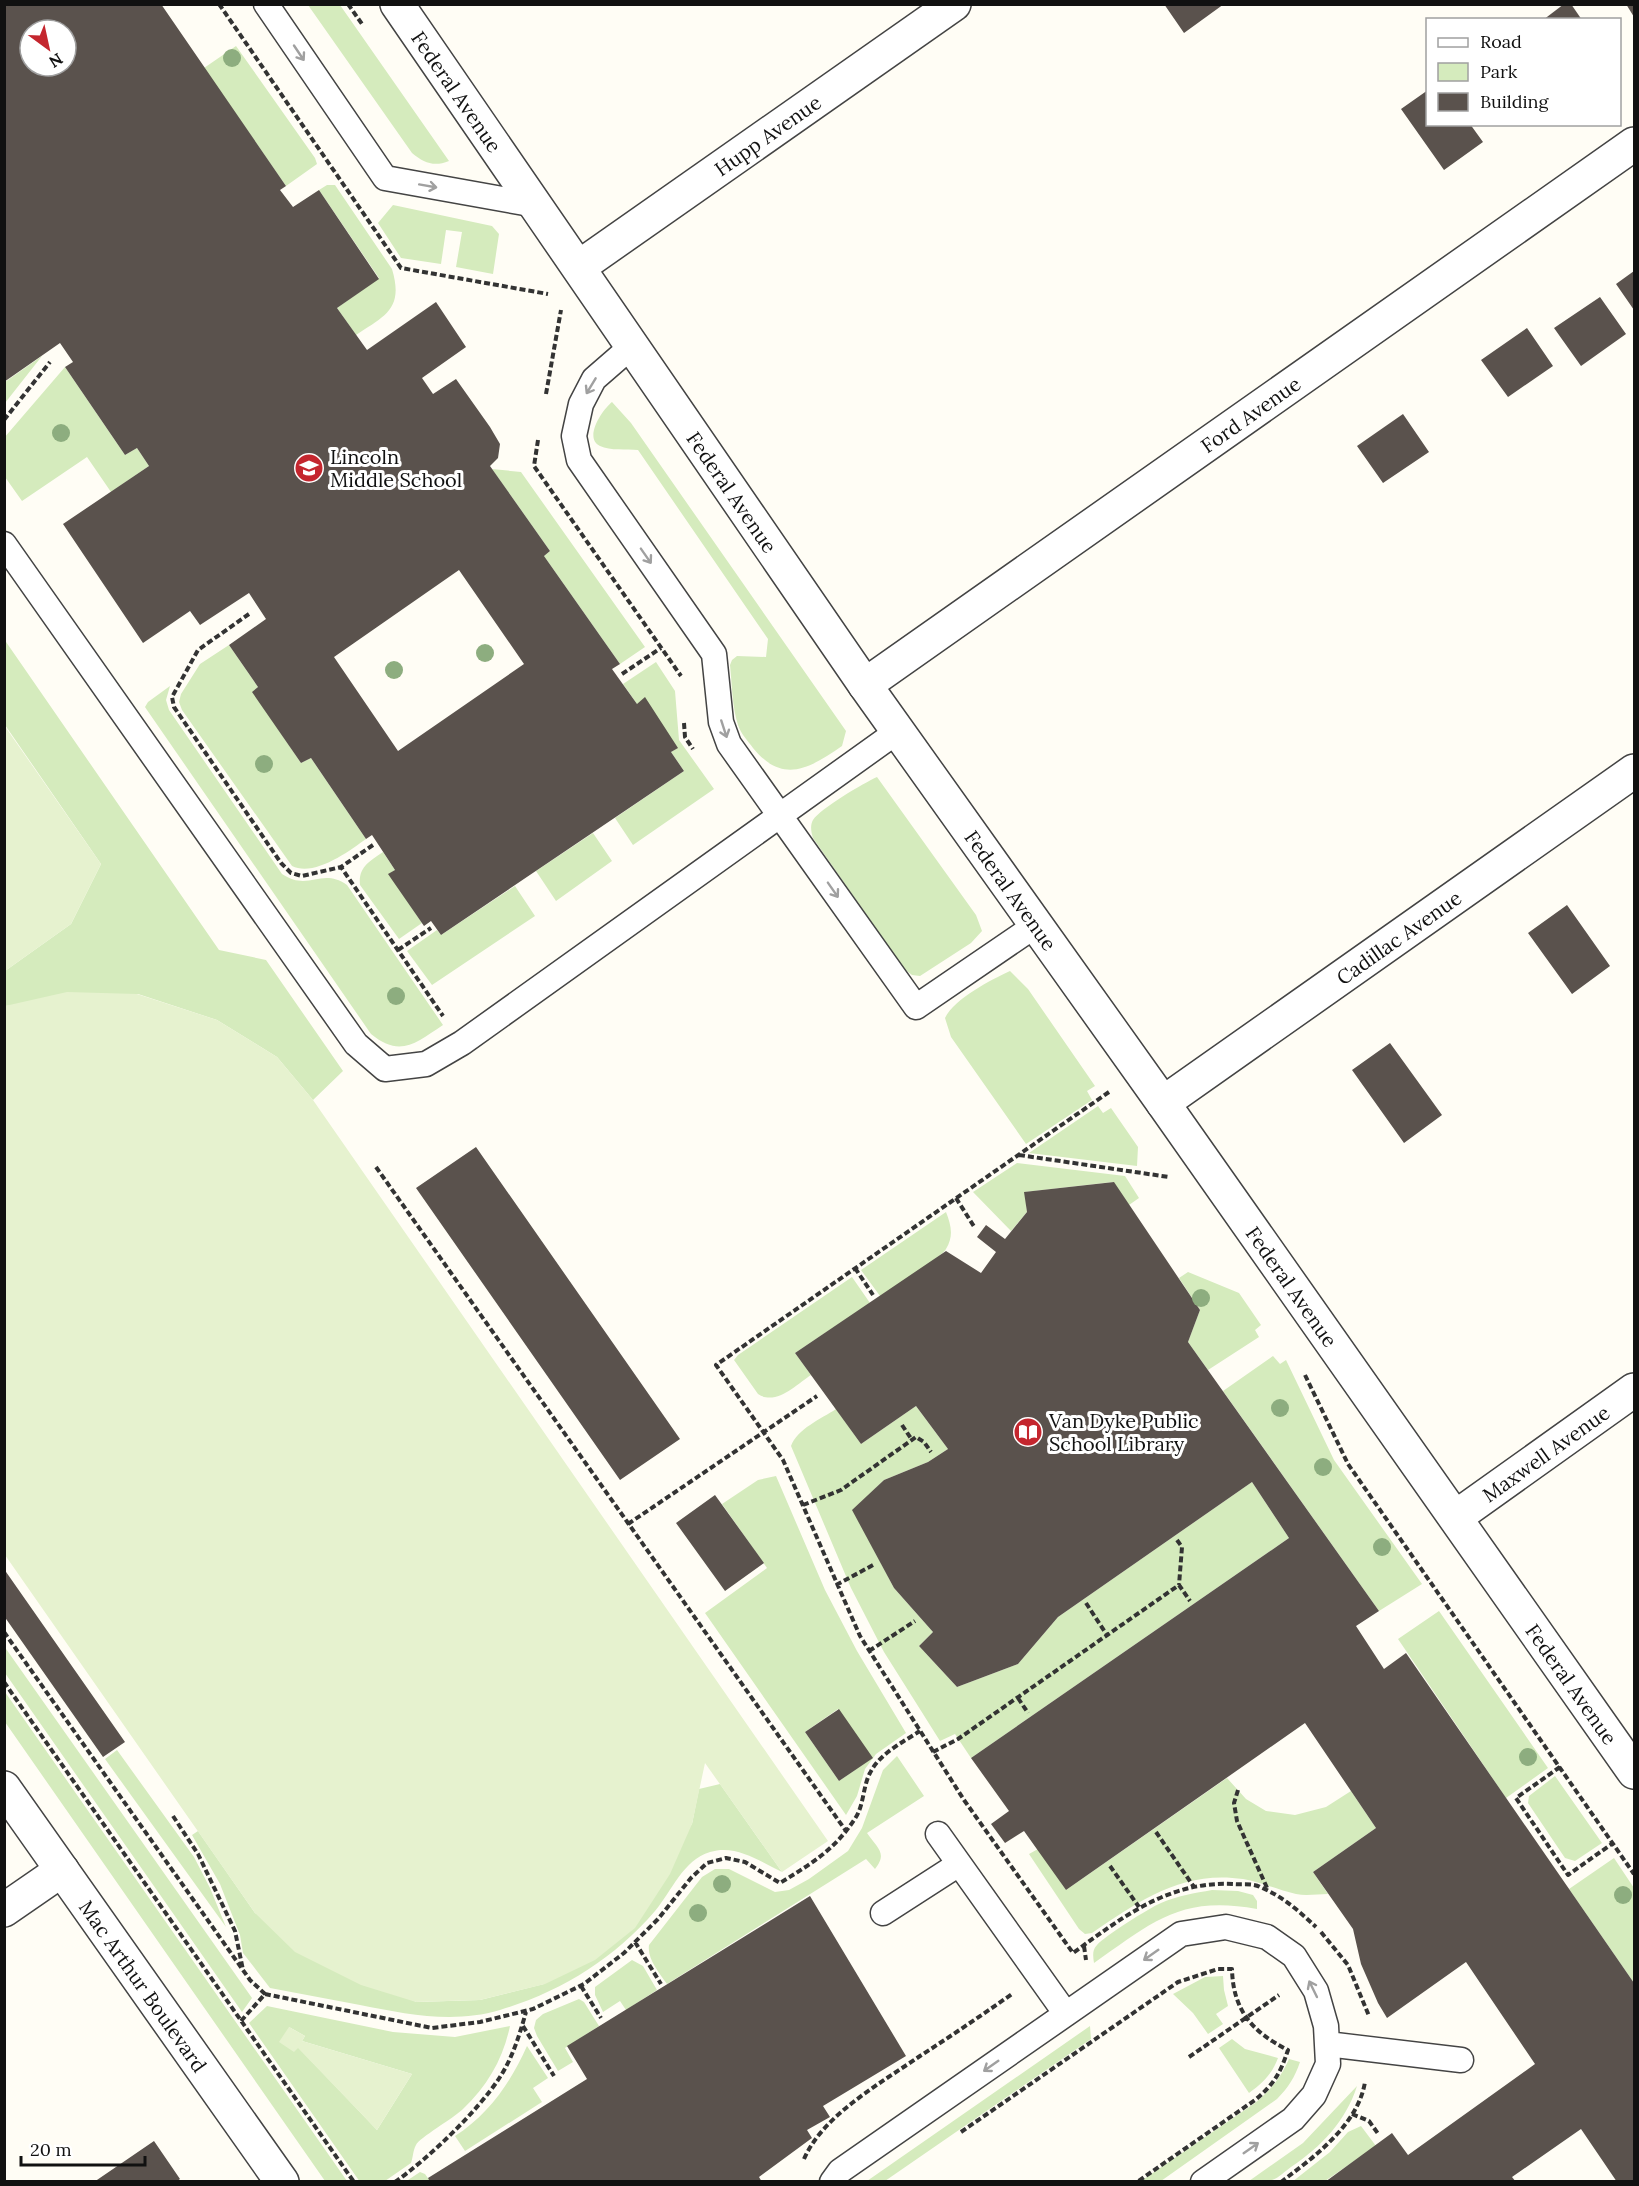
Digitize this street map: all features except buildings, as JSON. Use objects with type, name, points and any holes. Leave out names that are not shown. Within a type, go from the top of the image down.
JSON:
[{"type":"street","name":"Federal Avenue","points":[[397,4],[865,685],[1635,1772]]},
{"type":"street","name":"Hupp Avenue","points":[[579,267],[954,4]]},
{"type":"street","name":"Ford Avenue","points":[[865,685],[1635,144]]},
{"type":"street","name":"Cadillac Avenue","points":[[1163,1103],[1635,771]]},
{"type":"street","name":"Maxwell Avenue","points":[[1456,1517],[1635,1390]]},
{"type":"street","name":"Mac Arthur Boulevard","points":[[4,1788],[282,2181]]},
{"type":"street","points":[[4,1910],[62,1870]]},
{"type":"lane","points":[[266,4],[385,178],[536,205]]},
{"type":"lane","points":[[632,346],[594,379],[581,404],[574,436],[579,460],[714,654],[721,722],[729,744],[916,1007],[1036,925]]},
{"type":"lane","points":[[4,544],[356,1044],[385,1069],[426,1064],[462,1043],[898,732]]},
{"type":"lane","points":[[938,1834],[1066,2014]]},
{"type":"lane","points":[[883,1913],[959,1864]]},
{"type":"lane","points":[[832,2181],[840,2170],[1181,1934],[1226,1927],[1267,1937],[1294,1956],[1316,1991],[1326,2026],[1328,2064],[1314,2095],[1293,2120],[1203,2181]]},
{"type":"lane","points":[[1327,2044],[1461,2060]]},
{"type":"path","points":[[545,399],[561,309]]},
{"type":"path","points":[[4,420],[50,362]]},
{"type":"path","points":[[534,466],[540,432]]},
{"type":"path","points":[[249,614],[198,650],[172,697],[174,707],[291,873],[302,876],[341,867],[373,845]]},
{"type":"path","points":[[622,674],[661,648]]},
{"type":"path","points":[[341,867],[462,1043]]},
{"type":"path","points":[[398,950],[431,928]]},
{"type":"path","points":[[1073,1953],[964,1800],[869,1652],[836,1585],[783,1460],[716,1365],[1109,1092]]},
{"type":"path","points":[[1018,1155],[1169,1177]]},
{"type":"path","points":[[376,1167],[846,1831]]},
{"type":"path","points":[[956,1198],[975,1228]]},
{"type":"path","points":[[855,1268],[873,1295]]},
{"type":"path","points":[[628,1524],[818,1396]]},
{"type":"path","points":[[902,1425],[912,1440]]},
{"type":"path","points":[[802,1505],[841,1490],[916,1437],[924,1442],[931,1452]]},
{"type":"path","points":[[1177,1540],[1182,1546],[1179,1586],[1190,1600]]},
{"type":"path","points":[[836,1585],[875,1564]]},
{"type":"path","points":[[933,1752],[958,1739],[1179,1586]]},
{"type":"path","points":[[1086,1603],[1107,1635]]},
{"type":"path","points":[[869,1652],[915,1621]]},
{"type":"path","points":[[4,1632],[243,1971],[265,1994],[432,2028],[480,2022],[526,2011],[581,1986],[624,1953],[658,1919],[691,1878],[707,1863],[726,1858],[745,1863],[780,1883],[828,1852],[858,1814],[870,1772],[885,1755],[920,1731]]},
{"type":"path","points":[[4,1682],[354,2181]]},
{"type":"path","points":[[1018,1698],[1028,1713]]},
{"type":"path","points":[[1560,1767],[1516,1798],[1568,1875],[1613,1843]]},
{"type":"path","points":[[1238,1790],[1234,1803],[1237,1821],[1269,1891]]},
{"type":"path","points":[[173,1816],[198,1854],[235,1931],[243,1971]]},
{"type":"path","points":[[1156,1832],[1194,1887]]},
{"type":"path","points":[[1110,1866],[1139,1907]]},
{"type":"path","points":[[803,2161],[811,2144],[840,2114],[875,2087],[1139,1907],[1162,1896],[1194,1887],[1223,1884],[1258,1886],[1294,1906],[1329,1939],[1348,1965],[1373,2023],[1365,2086],[1352,2115],[1330,2141],[1281,2181]]},
{"type":"path","points":[[635,1942],[661,1984]]},
{"type":"path","points":[[1189,2057],[1340,1954]]},
{"type":"path","points":[[957,2135],[1178,1982],[1218,1970],[1232,1969],[1234,1993],[1246,2017],[1263,2036],[1288,2050],[1281,2070],[1271,2086],[1255,2100],[1137,2181]]},
{"type":"path","points":[[581,1986],[601,2018]]},
{"type":"path","points":[[241,2021],[265,1994]]},
{"type":"path","points":[[395,2181],[418,2166],[501,2076],[519,2038],[526,2011]]},
{"type":"path","points":[[522,2025],[554,2076]]},
{"type":"path","points":[[1352,2115],[1368,2121],[1379,2135]]},
{"type":"green space","points":[[308,5],[340,5],[449,161],[439,164],[429,163],[412,153]]},
{"type":"green space","points":[[236,46],[315,158],[317,164],[286,186],[204,68]]},
{"type":"green space","points":[[327,185],[335,185],[392,269],[395,283],[396,294],[389,310],[356,335],[337,308],[379,278],[319,190]]},
{"type":"green space","points":[[393,205],[492,226],[499,234],[493,274],[456,267],[462,232],[446,230],[441,264],[401,258],[378,223]]},
{"type":"green space","points":[[42,356],[5,403],[5,382]]},
{"type":"green space","points":[[65,367],[125,455],[137,448],[149,466],[111,492],[87,457],[22,501],[5,477],[4,438]]},
{"type":"green space","points":[[612,402],[631,423],[846,731],[842,746],[819,761],[797,769],[775,766],[753,748],[741,731],[734,711],[730,665],[737,656],[766,657],[768,639],[638,450],[609,449],[595,442],[593,437],[596,424]]},
{"type":"green space","points":[[492,469],[521,472],[645,647],[620,664],[544,556],[550,551]]},
{"type":"green space","points":[[4,639],[219,950],[266,960],[343,1071],[313,1100],[277,1057],[217,1020],[138,994],[5,1006],[5,971],[71,924],[101,864],[5,725]]},
{"type":"green space","points":[[229,645],[258,687],[253,692],[301,763],[311,758],[366,839],[330,862],[301,869],[292,866],[182,710],[179,702],[181,694],[200,664]]},
{"type":"green space","points":[[656,662],[675,691],[679,740],[714,789],[633,845],[615,818],[684,771],[671,752],[677,748],[637,704],[623,684]]},
{"type":"green space","points":[[170,686],[166,700],[169,710],[282,874],[300,881],[330,878],[347,885],[443,1025],[408,1045],[391,1045],[371,1034],[145,707],[148,702]]},
{"type":"green space","points":[[4,725],[101,864],[71,924],[5,971]]},
{"type":"green space","points":[[877,777],[976,915],[982,931],[971,943],[920,976],[912,975],[904,969],[813,838],[811,826],[818,815],[843,796]]},
{"type":"green space","points":[[593,833],[612,861],[556,901],[536,871]]},
{"type":"green space","points":[[383,852],[395,870],[389,874],[422,923],[399,939],[360,885],[363,869]]},
{"type":"green space","points":[[515,886],[535,916],[432,985],[407,951],[437,930],[441,935]]},
{"type":"green space","points":[[1010,971],[1028,989],[1095,1086],[1087,1091],[1092,1100],[1026,1144],[951,1037],[945,1018],[965,997]]},
{"type":"green space","points":[[67,992],[137,994],[217,1020],[277,1057],[313,1100],[828,1841],[782,1872],[705,1763],[692,1824],[670,1874],[635,1928],[595,1960],[545,1984],[480,2000],[416,2002],[361,1985],[295,1952],[255,1913],[5,1555],[5,1006]]},
{"type":"green space","points":[[1098,1106],[1103,1113],[1111,1108],[1138,1147],[1137,1166],[1029,1153]]},
{"type":"green space","points":[[1017,1163],[1125,1176],[1139,1198],[1129,1205],[1113,1182],[1025,1192],[1027,1212],[1011,1231],[973,1192]]},
{"type":"green space","points":[[946,1212],[951,1230],[946,1249],[926,1266],[880,1296],[861,1270]]},
{"type":"green space","points":[[1188,1272],[1239,1293],[1261,1325],[1255,1330],[1259,1337],[1208,1370],[1188,1342],[1200,1310],[1179,1278]]},
{"type":"green space","points":[[852,1277],[870,1303],[795,1353],[811,1375],[779,1396],[772,1398],[758,1394],[734,1360],[738,1355]]},
{"type":"green space","points":[[1273,1356],[1280,1364],[1286,1360],[1334,1460],[1422,1584],[1379,1611],[1223,1391]]},
{"type":"green space","points":[[916,1406],[948,1449],[928,1462],[884,1480],[853,1510],[894,1588],[933,1632],[919,1646],[957,1687],[1018,1664],[1058,1617],[1252,1482],[1289,1538],[971,1758],[955,1734],[940,1741],[884,1652],[851,1588],[791,1446],[804,1429],[836,1409],[861,1444]]},
{"type":"green space","points":[[776,1476],[825,1590],[857,1651],[906,1733],[876,1754],[865,1769],[857,1796],[846,1815],[705,1613],[767,1568],[722,1504],[758,1480]],"holes":[[[838,1709],[872,1758],[839,1781],[805,1732]]]},
{"type":"green space","points":[[1439,1611],[1548,1768],[1506,1798],[1398,1639]]},
{"type":"green space","points":[[4,1646],[252,1998],[242,2012],[5,1673]]},
{"type":"green space","points":[[4,1692],[347,2181],[325,2181],[5,1722]]},
{"type":"green space","points":[[117,1750],[194,1857],[226,1927],[105,1759]]},
{"type":"green space","points":[[897,1756],[924,1796],[867,1833],[881,1855],[875,1869],[866,1859],[667,1984],[652,1960],[649,1945],[702,1877],[715,1869],[729,1869],[775,1892],[789,1890],[809,1879],[848,1851],[862,1828],[883,1770]]},
{"type":"green space","points":[[1555,1776],[1602,1843],[1575,1861],[1565,1858],[1528,1803],[1529,1796]]},
{"type":"green space","points":[[1227,1778],[1246,1799],[1266,1811],[1295,1815],[1326,1807],[1351,1791],[1376,1828],[1313,1872],[1328,1894],[1296,1894],[1243,1879],[1221,1877],[1200,1879],[1144,1899],[1092,1933],[1085,1934],[1079,1929],[1029,1854],[1038,1849],[1066,1890]]},
{"type":"green space","points":[[720,1784],[782,1872],[756,1859],[729,1850],[710,1852],[701,1856],[685,1869],[655,1911],[639,1928],[604,1959],[585,1972],[522,2003],[500,2010],[465,2016],[412,2014],[270,1988],[243,1953],[240,1935],[220,1884],[192,1835],[198,1831],[255,1913],[416,2002],[480,2000],[544,1984],[692,1824],[699,1789]]},
{"type":"green space","points":[[1614,1858],[1634,1888],[1634,1983],[1569,1889]]},
{"type":"green space","points":[[1212,1890],[1238,1891],[1253,1895],[1257,1901],[1257,1909],[1207,1906],[1187,1909],[1151,1924],[1094,1963],[1095,1947],[1138,1916],[1167,1901]]},
{"type":"green space","points":[[632,1960],[643,1966],[657,1990],[626,2010],[620,2001],[603,2012],[595,1995],[595,1987]]},
{"type":"green space","points":[[1223,1976],[1228,2006],[1216,2014],[1223,2024],[1208,2034],[1193,2013],[1173,1994],[1205,1977]]},
{"type":"green space","points":[[579,1999],[584,2002],[599,2026],[565,2048],[573,2062],[558,2071],[537,2036],[534,2028],[536,2020],[543,2014]]},
{"type":"green space","points":[[267,2006],[393,2032],[455,2037],[510,2026],[499,2060],[487,2081],[472,2100],[459,2113],[419,2142],[415,2147],[411,2163],[385,2181],[360,2182],[249,2023]],"holes":[[[289,2027],[305,2036],[302,2041],[412,2074],[377,2130],[298,2047]]]},
{"type":"green space","points":[[1090,2026],[1091,2039],[885,2181],[867,2181]]},
{"type":"green space","points":[[289,2027],[305,2036],[302,2041],[412,2074],[377,2130],[298,2048],[294,2052],[279,2042]]},
{"type":"green space","points":[[1232,2039],[1245,2049],[1278,2058],[1266,2078],[1249,2093],[1219,2048]]},
{"type":"green space","points":[[527,2046],[548,2078],[533,2088],[542,2102],[465,2151],[455,2136],[478,2118],[498,2096]]},
{"type":"green space","points":[[1289,2059],[1300,2062],[1291,2082],[1277,2099],[1161,2181],[1141,2181],[1255,2103],[1275,2083]]},
{"type":"green space","points":[[1357,2086],[1339,2122],[1312,2151],[1275,2179],[1264,2182],[1249,2181],[1303,2143]]},
{"type":"green space","points":[[1361,2126],[1376,2146],[1325,2181],[1292,2182],[1330,2152],[1348,2132]]},
{"type":"green space","points":[[420,2172],[425,2174],[430,2181],[405,2182]]},
{"type":"place","name":"Lincoln Middle School","points":[[309,468]]},
{"type":"place","name":"Van Dyke Public School Library","points":[[1028,1432]]}]
